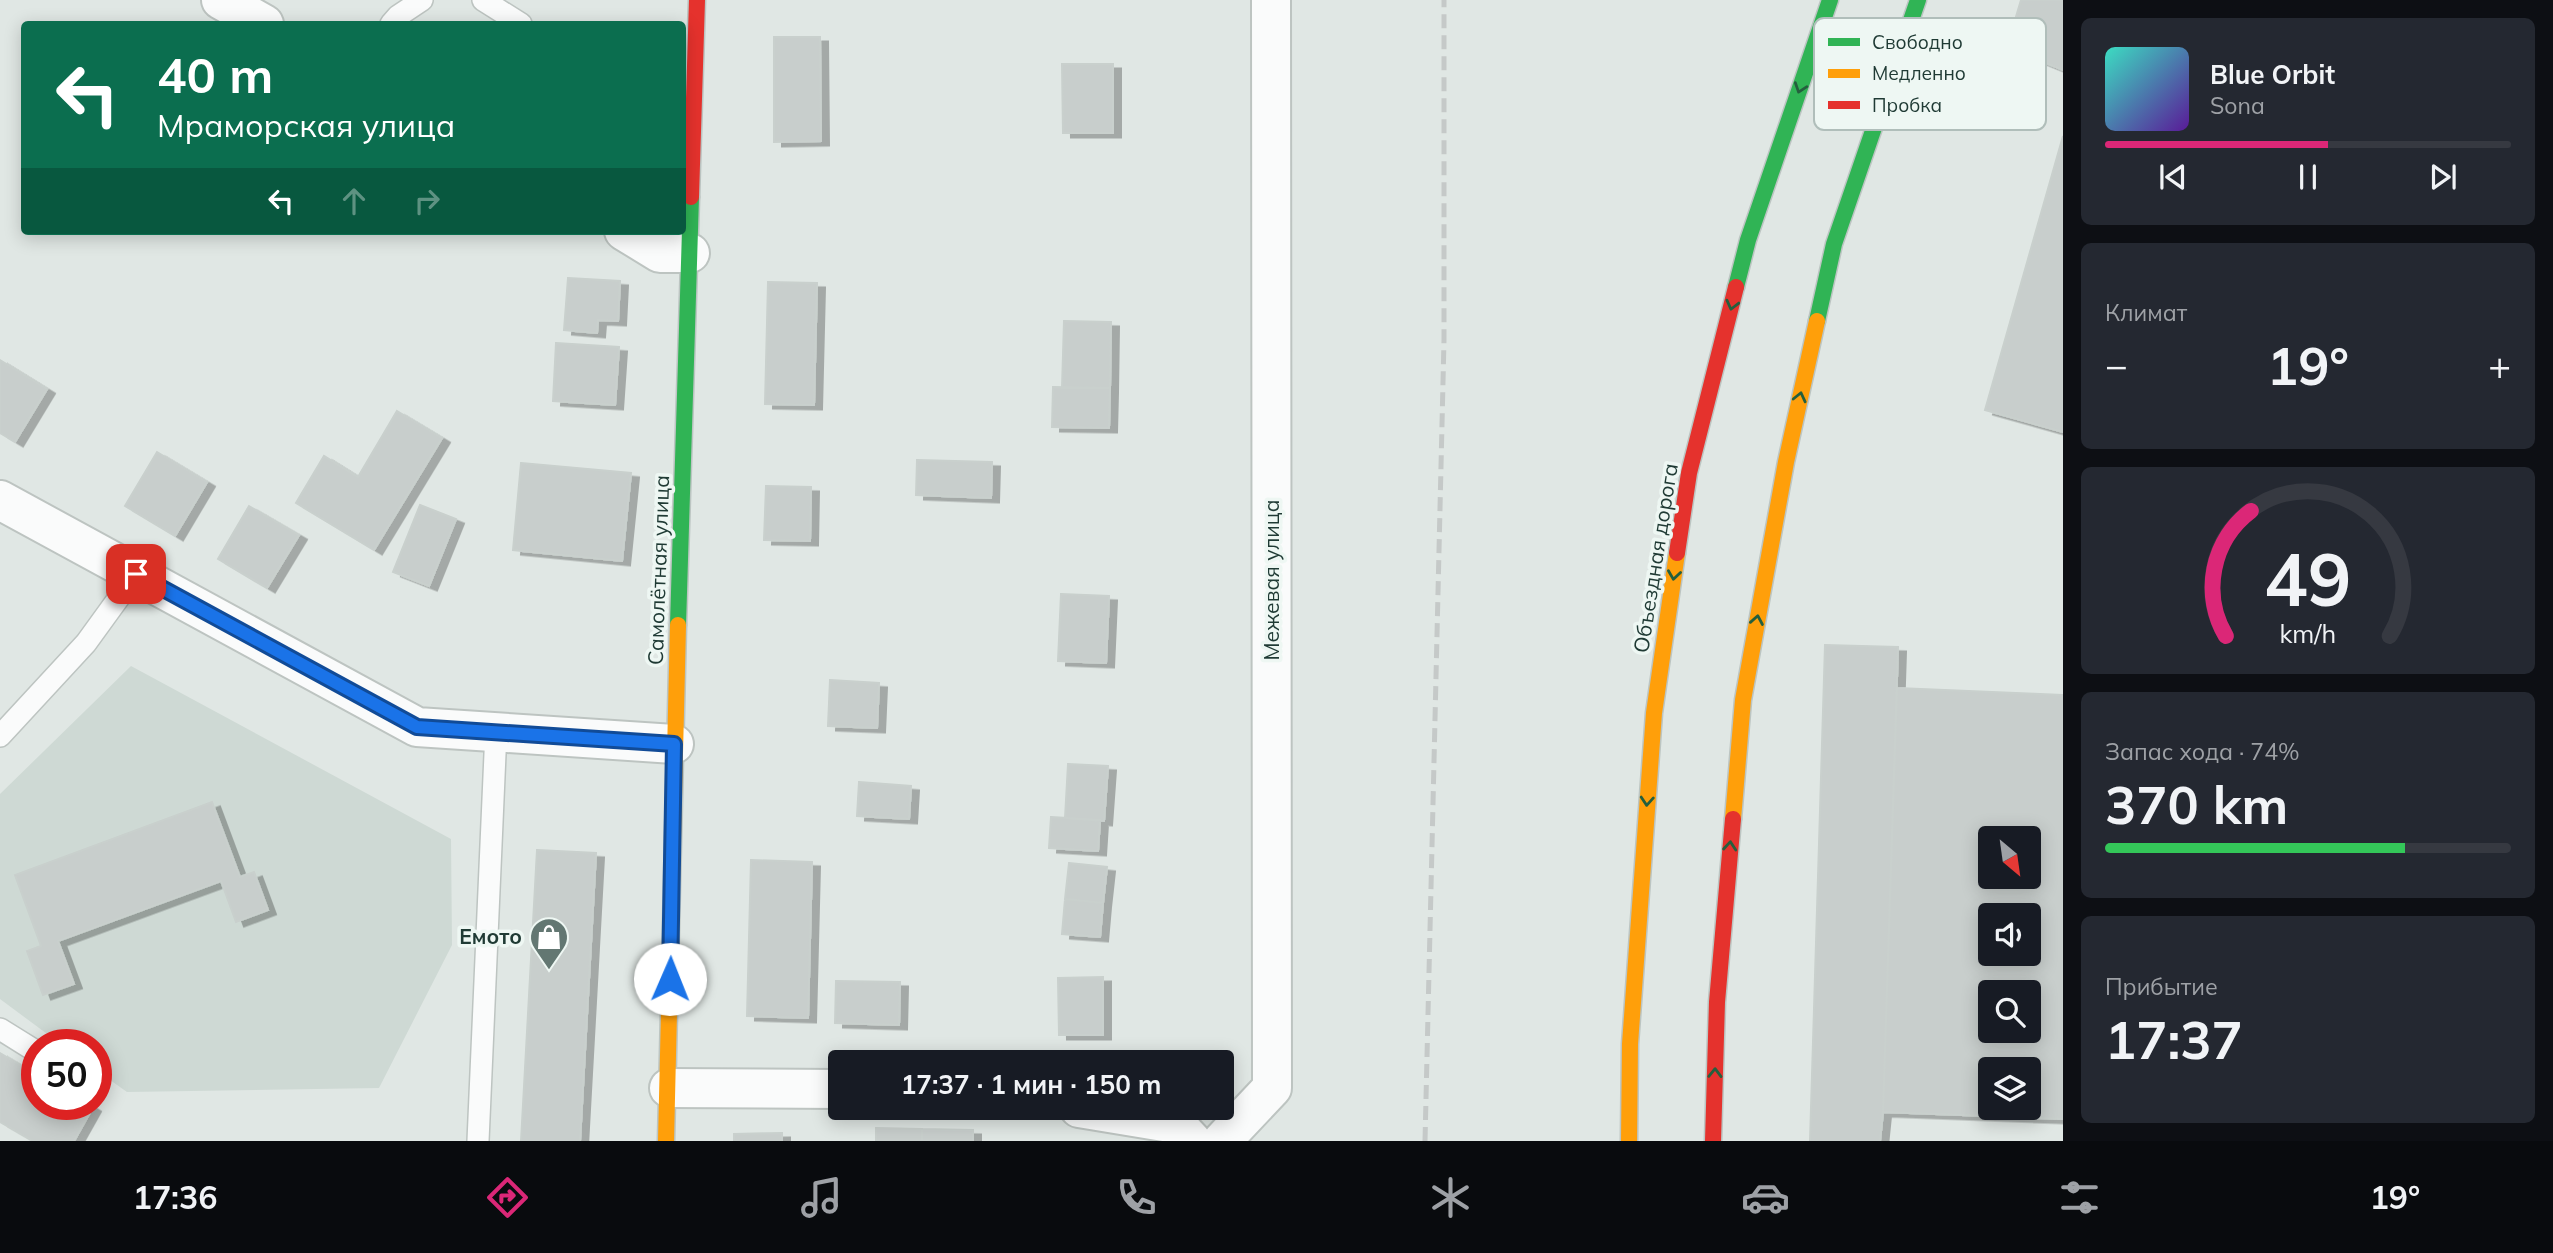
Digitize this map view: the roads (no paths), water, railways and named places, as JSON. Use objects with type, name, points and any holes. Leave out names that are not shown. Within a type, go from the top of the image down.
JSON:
[{"type":"main road","name":"Самолётная улица","points":[[666,1141],[674,744],[697,0]]},
{"type":"main road","name":"Объездная дорога","points":[[1824,18],[1830,0]]},
{"type":"main road","points":[[1912,18],[1918,0]]},
{"type":"main road","name":"Объездная дорога","points":[[1629,1141],[1630,1044],[1654,713],[1689,472],[1748,240],[1814,47]]},
{"type":"main road","points":[[1713,1141],[1717,1002],[1747,674],[1786,462],[1834,244],[1873,130]]},
{"type":"street","points":[[221,0],[259,21]]},
{"type":"street","name":"Межевая улица","points":[[1222,1141],[1272,1088],[1271,0]]},
{"type":"street","points":[[631,235],[660,253],[690,253]]},
{"type":"street","points":[[0,500],[417,727],[674,744]]},
{"type":"street","points":[[669,1088],[828,1089]]},
{"type":"street","points":[[1152,1120],[1176,1124],[1192,1141]]},
{"type":"lane","points":[[394,21],[422,0]]},
{"type":"lane","points":[[483,0],[515,21]]},
{"type":"lane","points":[[0,736],[86,643],[136,574]]},
{"type":"lane","points":[[478,1141],[496,731]]},
{"type":"lane","points":[[0,1029],[21,1042]]},
{"type":"railway","points":[[1425,1141],[1444,340],[1444,0]]},
{"type":"place","name":"Емото","points":[[549,971]]}]
